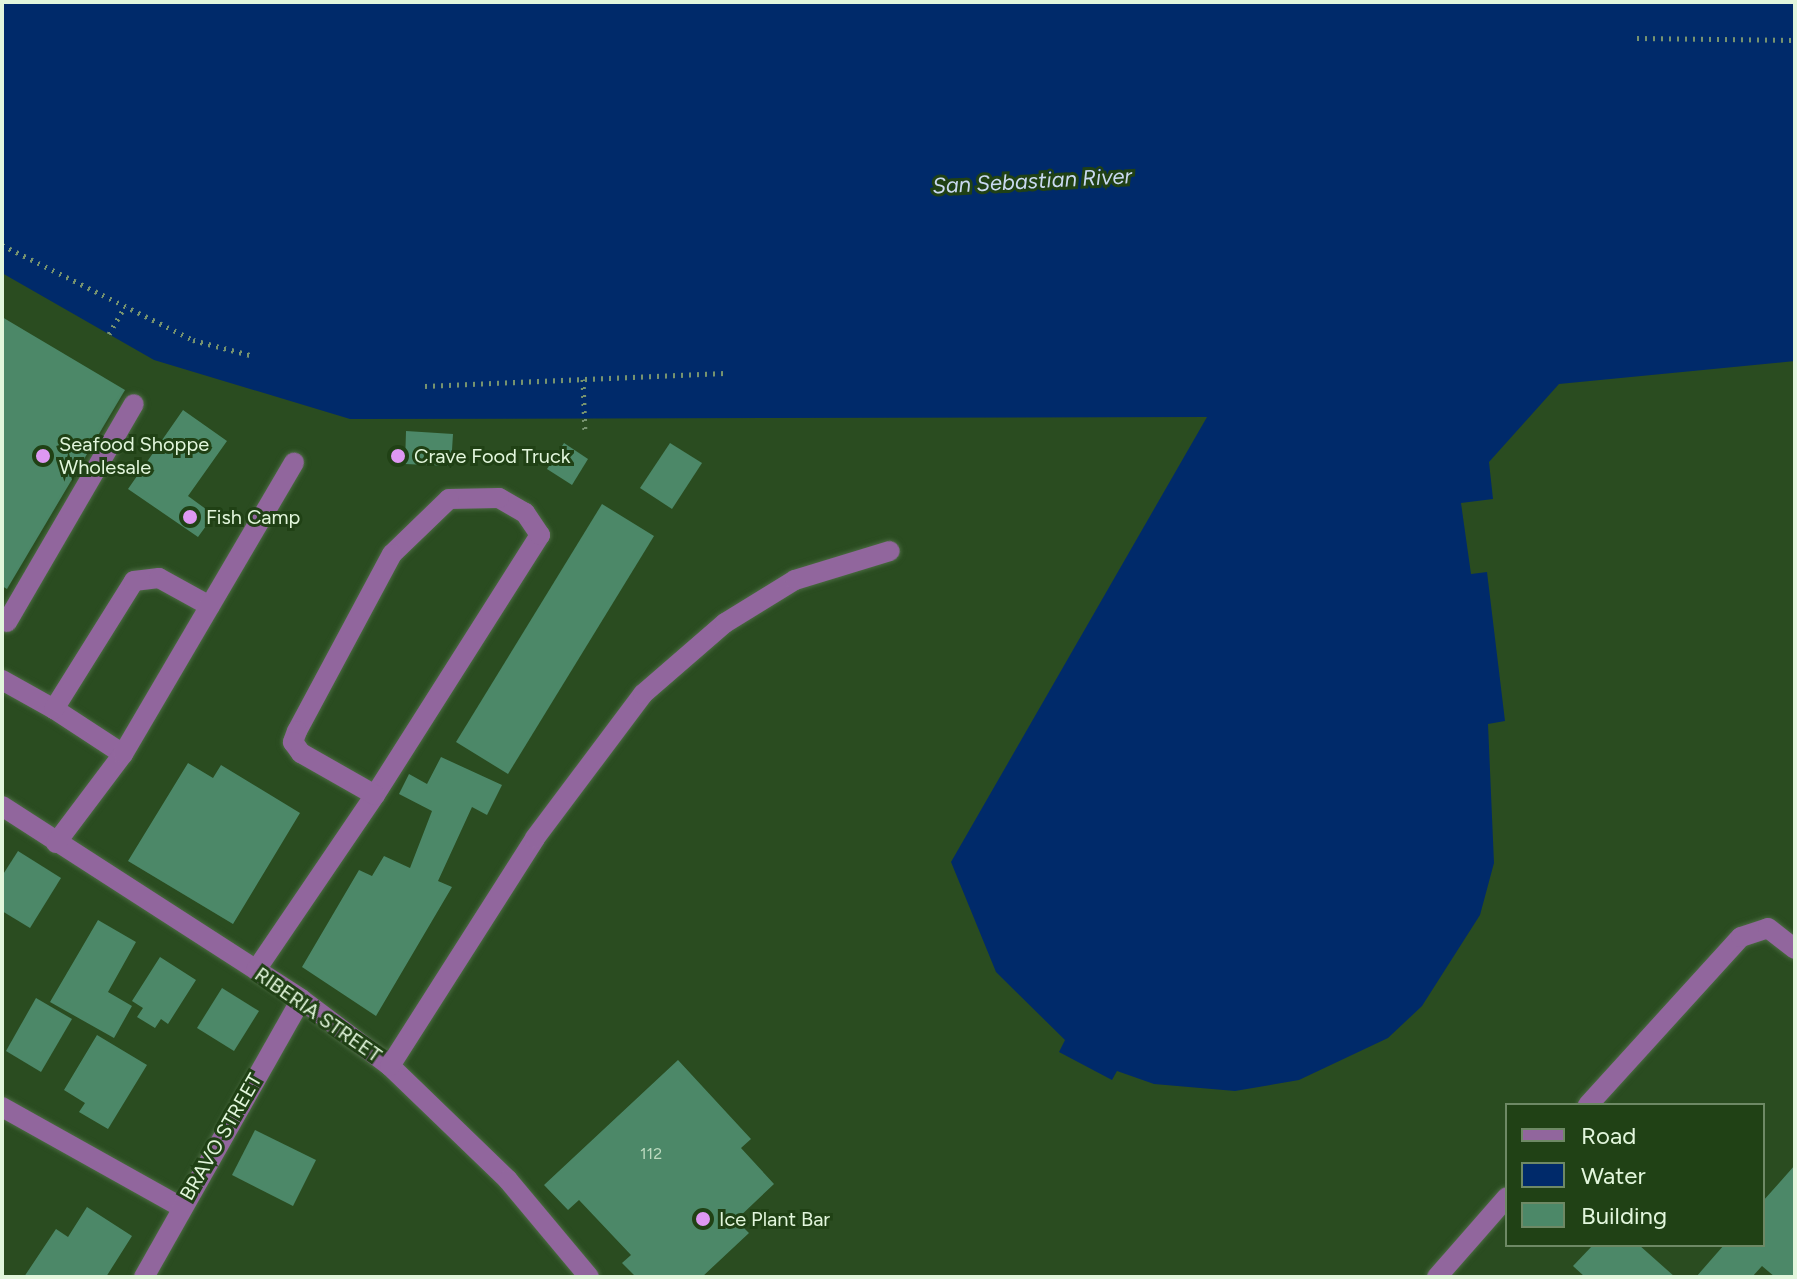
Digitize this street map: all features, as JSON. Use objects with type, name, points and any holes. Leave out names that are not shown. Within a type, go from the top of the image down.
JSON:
[{"type":"street","points":[[4,622],[134,404]]},
{"type":"street","points":[[56,843],[123,754],[294,463]]},
{"type":"street","points":[[256,970],[375,795],[540,535],[525,513],[499,498],[449,499],[392,554],[297,731],[293,742],[301,753],[375,795]]},
{"type":"street","points":[[390,1066],[527,850],[643,694],[725,623],[795,580],[890,551]]},
{"type":"street","points":[[54,709],[134,581],[159,578],[210,606]]},
{"type":"street","points":[[2,680],[123,754]]},
{"type":"street","name":"RIBERIA STREET","points":[[2,806],[301,999],[390,1066],[508,1180],[589,1277]]},
{"type":"street","points":[[1590,1103],[1741,937],[1768,928],[1795,949]]},
{"type":"street","name":"BRAVO STREET","points":[[144,1277],[301,999]]},
{"type":"street","points":[[2,1107],[181,1207]]},
{"type":"street","points":[[1437,1277],[1505,1199]]},
{"type":"path","points":[[1637,38],[1795,40]]},
{"type":"path","points":[[2,245],[193,340],[254,356]]},
{"type":"path","points":[[109,334],[125,306]]},
{"type":"path","points":[[425,386],[725,373]]},
{"type":"path","points":[[583,379],[585,434]]},
{"type":"water","name":"San Sebastian River","points":[[2,2],[1795,2],[1795,361],[1559,384],[1489,462],[1493,499],[1461,503],[1471,574],[1487,572],[1505,721],[1488,724],[1494,863],[1480,915],[1422,1006],[1388,1038],[1299,1080],[1235,1091],[1154,1084],[1117,1071],[1112,1080],[1059,1052],[1065,1040],[996,972],[951,862],[1207,417],[350,419],[154,360],[2,273]]},
{"type":"building","name":"Seafood Shoppe Wholesale","points":[[2,317],[125,390],[7,589],[2,586]]},
{"type":"building","points":[[183,410],[227,441],[188,496],[214,515],[198,537],[128,489]]},
{"type":"building","points":[[406,431],[453,434],[451,466],[405,464]]},
{"type":"building","points":[[564,443],[588,459],[572,485],[547,469]]},
{"type":"building","points":[[670,443],[702,463],[672,509],[640,488]]},
{"type":"building","points":[[602,504],[654,536],[508,774],[456,742]]},
{"type":"building","points":[[441,757],[502,785],[487,815],[472,807],[438,881],[452,887],[376,1016],[302,967],[359,870],[372,876],[384,856],[410,868],[432,811],[399,794],[409,774],[427,784]]},
{"type":"building","points":[[188,763],[213,778],[221,765],[300,813],[233,924],[128,861]]},
{"type":"building","points":[[18,851],[61,878],[30,928],[2,911],[2,876]]},
{"type":"building","points":[[98,920],[136,942],[108,992],[132,1006],[114,1038],[50,1002]]},
{"type":"building","points":[[160,957],[196,980],[168,1024],[161,1019],[155,1028],[137,1017],[143,1008],[132,1001]]},
{"type":"building","points":[[222,988],[259,1011],[234,1051],[197,1028]]},
{"type":"building","points":[[36,998],[72,1019],[41,1072],[6,1051]]},
{"type":"building","points":[[97,1035],[147,1065],[108,1129],[79,1112],[85,1103],[64,1090]]},
{"type":"building","points":[[678,1060],[751,1139],[741,1148],[774,1184],[736,1220],[749,1233],[702,1277],[636,1277],[622,1263],[631,1255],[579,1200],[568,1210],[544,1185]]},
{"type":"building","points":[[255,1130],[316,1160],[293,1206],[232,1175]]},
{"type":"building","points":[[1795,1165],[1795,1277],[1775,1277],[1762,1266],[1752,1277],[1696,1277],[1722,1247],[1765,1247],[1765,1199]]},
{"type":"building","points":[[87,1207],[132,1236],[106,1277],[24,1277],[56,1229],[68,1237]]},
{"type":"building","points":[[1591,1247],[1641,1247],[1675,1277],[1585,1277],[1573,1266]]},
{"type":"place","name":"Seafood Shoppe Wholesale","points":[[43,456]]},
{"type":"place","name":"Crave Food Truck","points":[[398,456]]},
{"type":"place","name":"Fish Camp","points":[[190,517]]},
{"type":"place","name":"Ice Plant Bar","points":[[703,1219]]}]
